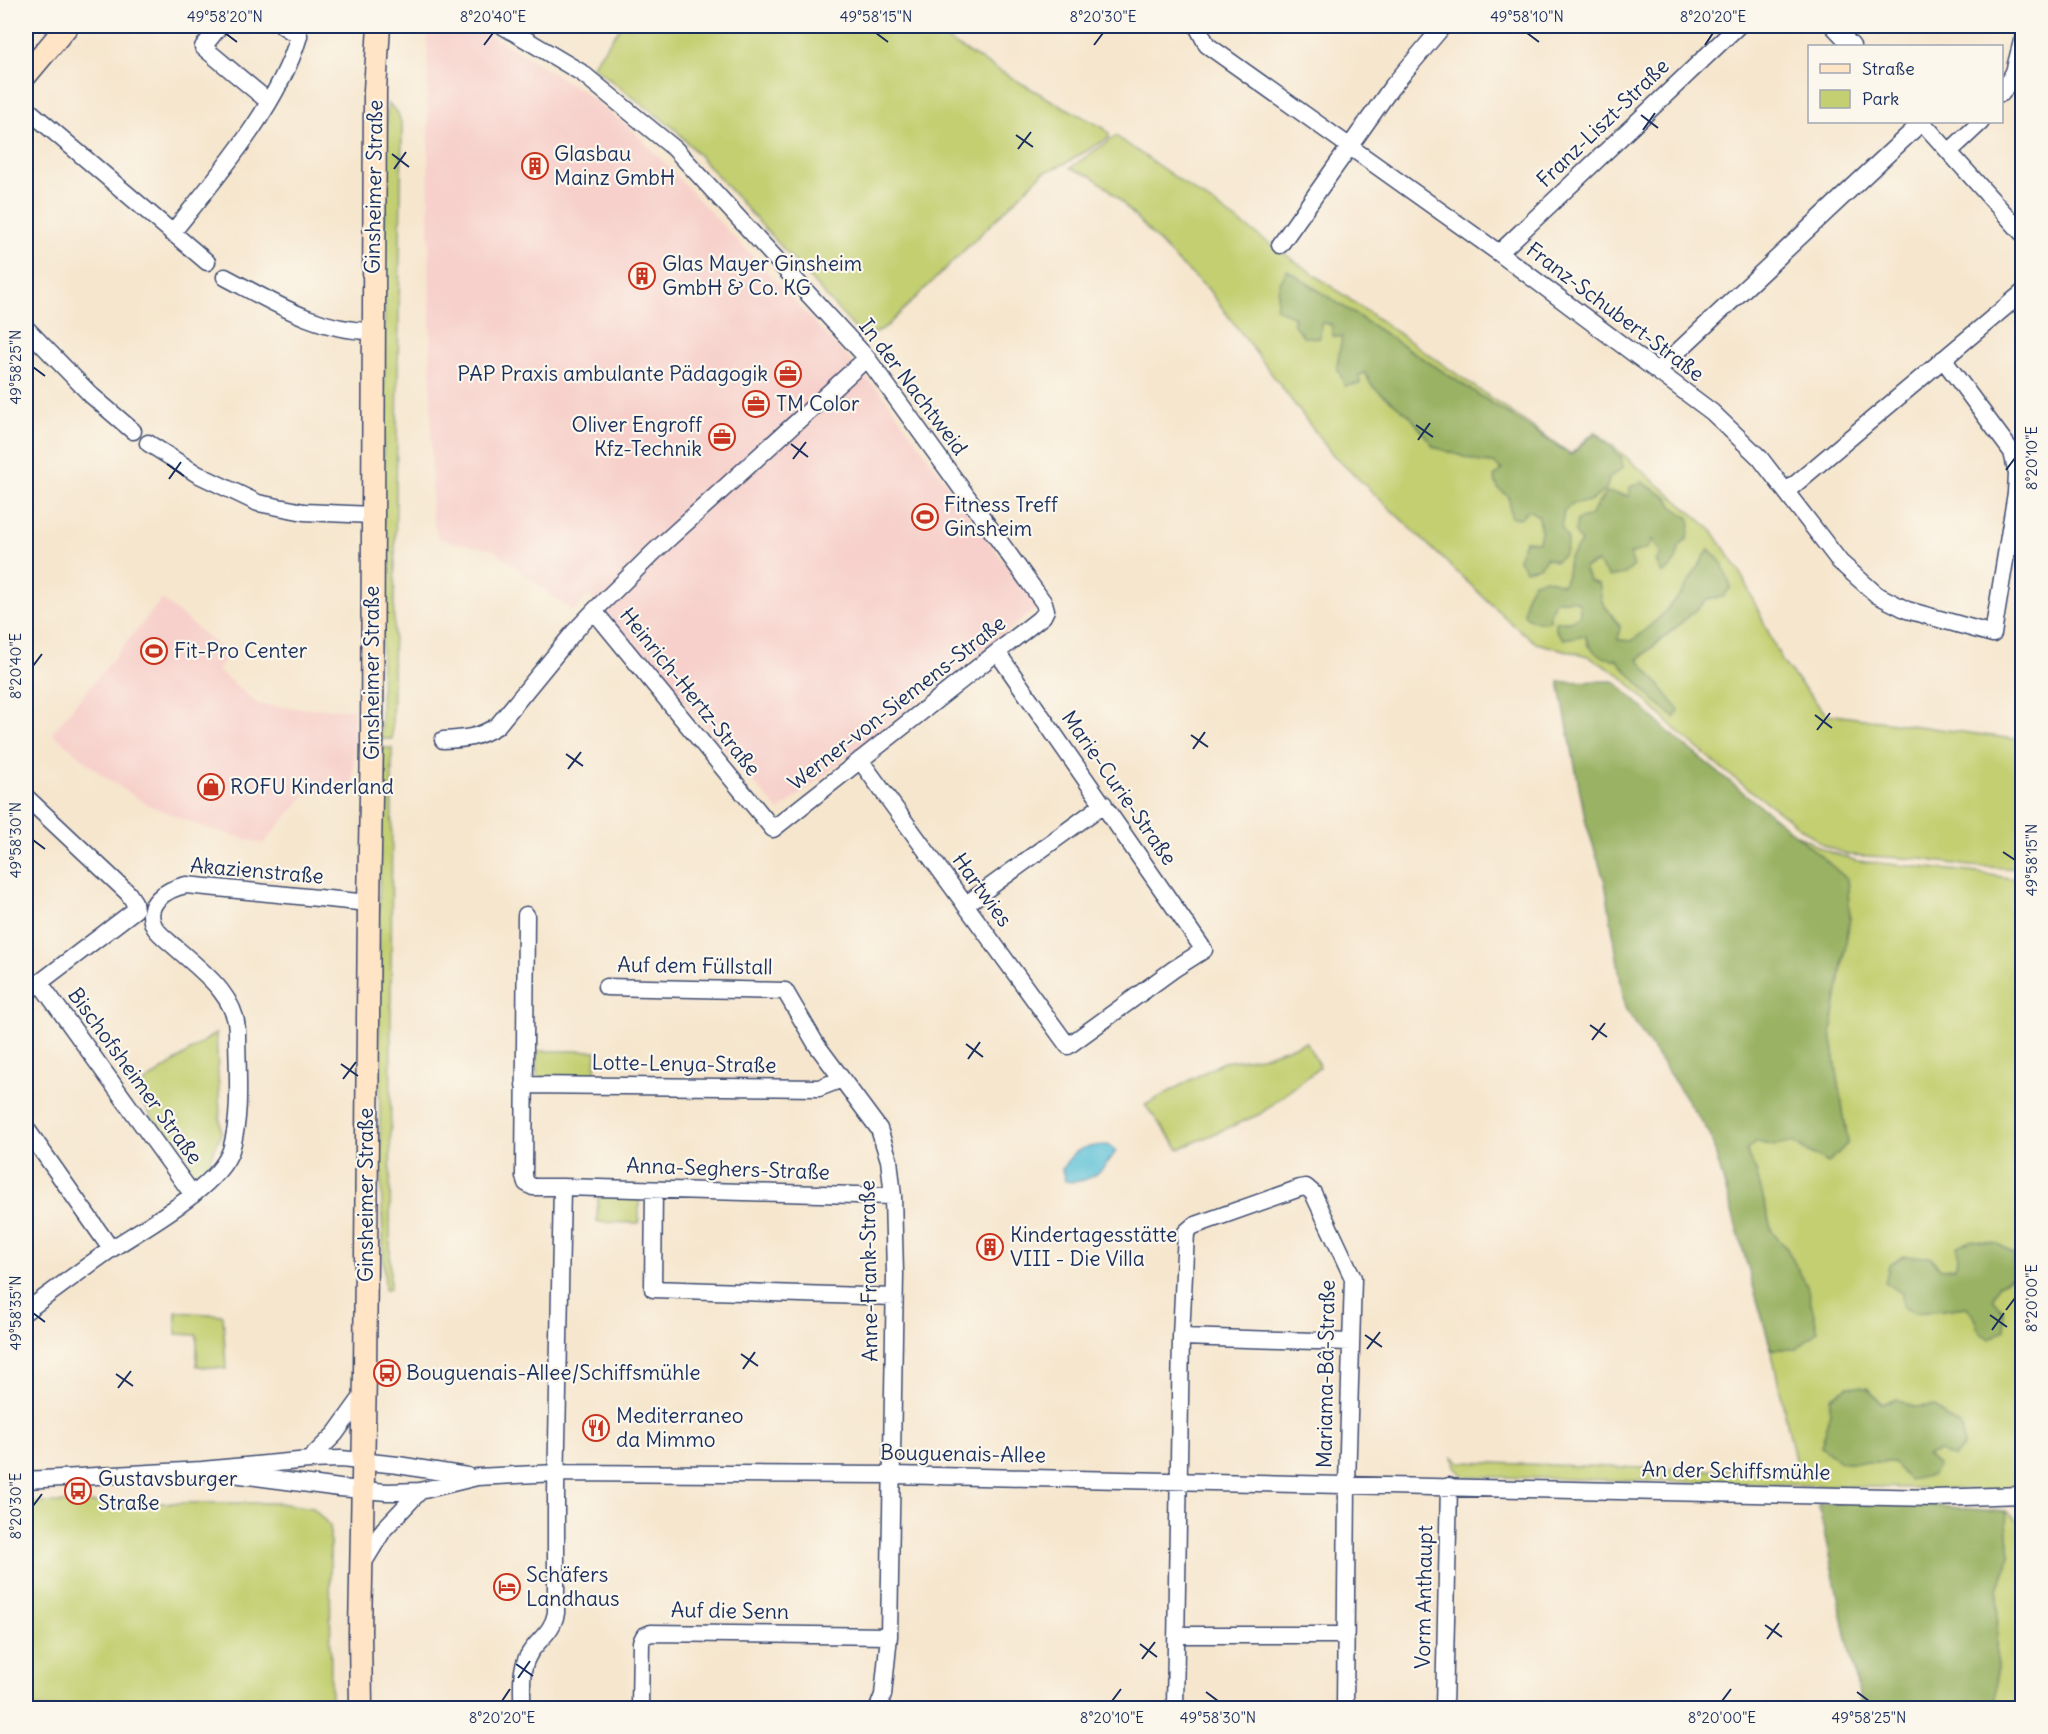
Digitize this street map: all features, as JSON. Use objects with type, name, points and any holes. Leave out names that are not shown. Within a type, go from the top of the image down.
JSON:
[{"type":"main road","points":[[26,75],[67,26]]},
{"type":"main road","name":"Ginsheimer Straße","points":[[361,1708],[372,741],[375,90],[379,26]]},
{"type":"street","points":[[220,26],[203,47],[268,101]]},
{"type":"street","points":[[172,233],[226,166],[268,101],[292,58],[299,36],[284,26]]},
{"type":"street","name":"In der Nachtweid","points":[[503,26],[582,73],[675,149],[867,358],[1044,603],[1046,610]]},
{"type":"street","name":"Franz-Schubert-Straße","points":[[1197,26],[1207,45],[1499,253],[1712,412],[1760,458],[1840,562],[1877,595],[1907,610],[1993,634],[2016,493],[2017,474],[2012,452],[1943,359]]},
{"type":"street","points":[[1280,245],[1391,88],[1443,26]]},
{"type":"street","name":"Franz-Liszt-Straße","points":[[1499,253],[1738,26]]},
{"type":"street","points":[[1833,26],[1851,45]]},
{"type":"street","points":[[2003,90],[2014,72],[2022,41]]},
{"type":"street","points":[[26,108],[207,262]]},
{"type":"street","points":[[1657,371],[1921,123]]},
{"type":"street","points":[[1923,123],[2022,233]]},
{"type":"street","points":[[1950,151],[1980,123]]},
{"type":"street","points":[[225,277],[296,315],[333,327],[360,332],[373,331]]},
{"type":"street","points":[[1787,491],[2022,293]]},
{"type":"street","points":[[26,328],[91,394],[133,431]]},
{"type":"street","name":"Heinrich-Hertz-Straße","points":[[443,740],[468,739],[482,735],[497,726],[594,611],[655,551],[867,358]]},
{"type":"street","points":[[148,443],[197,474],[258,504],[304,512],[372,515]]},
{"type":"street","name":"Werner-von-Siemens-Straße","points":[[773,829],[1043,616],[1046,610]]},
{"type":"street","name":"Heinrich-Hertz-Straße","points":[[594,611],[773,829]]},
{"type":"street","name":"Marie-Curie-Straße","points":[[998,652],[1204,950],[1068,1046]]},
{"type":"street","name":"Hartwies","points":[[860,760],[1068,1046]]},
{"type":"street","points":[[26,797],[128,893],[155,928],[214,983],[233,1008],[237,1027],[237,1125],[223,1168],[193,1195],[111,1249],[26,1311]]},
{"type":"street","points":[[965,904],[1104,804]]},
{"type":"street","name":"Akazienstraße","points":[[26,993],[172,888],[186,885],[369,903]]},
{"type":"street","points":[[524,1085],[526,915]]},
{"type":"street","name":"Bischofsheimer Straße","points":[[40,982],[193,1195]]},
{"type":"street","name":"Auf dem Füllstall","points":[[606,987],[785,990]]},
{"type":"street","name":"Anne-Frank-Straße","points":[[785,990],[816,1044],[879,1129],[889,1160],[893,1196],[894,1297],[889,1636],[883,1695],[878,1708]]},
{"type":"street","name":"Lotte-Lenya-Straße","points":[[524,1085],[819,1088],[842,1079]]},
{"type":"street","name":"Anna-Seghers-Straße","points":[[524,1085],[524,1176],[526,1184],[533,1187],[893,1196]]},
{"type":"street","points":[[26,1128],[111,1249]]},
{"type":"street","points":[[522,1708],[522,1672],[529,1654],[550,1631],[556,1614],[562,1187]]},
{"type":"street","name":"Mariama-Bâ-Straße","points":[[1175,1708],[1181,1337],[1186,1232],[1193,1226],[1306,1187],[1313,1193],[1353,1278],[1347,1484],[1345,1708]]},
{"type":"street","points":[[654,1190],[653,1289],[894,1297]]},
{"type":"street","points":[[1181,1337],[1351,1342]]},
{"type":"street","points":[[309,1460],[335,1434],[365,1393]]},
{"type":"street","name":"Bouguenais-Allee","points":[[202,1470],[309,1460],[363,1462],[477,1477],[557,1473],[892,1474],[1449,1486]]},
{"type":"street","points":[[26,1480],[202,1470]]},
{"type":"street","name":"Bouguenais-Allee","points":[[202,1470],[387,1492],[420,1491],[477,1477]]},
{"type":"street","name":"An der Schiffsmühle","points":[[1449,1486],[1934,1498],[2022,1495]]},
{"type":"street","name":"Vorm Anthaupt","points":[[1444,1708],[1449,1486]]},
{"type":"street","points":[[361,1566],[384,1529],[420,1491]]},
{"type":"street","name":"Auf die Senn","points":[[640,1708],[641,1642],[644,1636],[651,1633],[889,1636]]},
{"type":"street","points":[[1176,1635],[1345,1635]]},
{"type":"shaded area","points":[[427,26],[469,26],[490,35],[581,90],[634,131],[884,396],[1037,608],[779,811],[589,595],[573,612],[494,550],[438,539],[432,515]]},
{"type":"shaded area","points":[[162,599],[229,655],[217,670],[258,704],[291,708],[354,709],[353,793],[308,792],[263,844],[200,826],[146,804],[101,774],[52,733]]},
{"type":"green space","points":[[621,26],[923,26],[1047,98],[1104,128],[1109,138],[1064,164],[1043,173],[888,325],[873,334],[866,335],[858,332],[676,130],[592,66]]},
{"type":"green space","points":[[388,103],[398,113],[402,126],[392,739],[381,739],[386,121]]},
{"type":"green space","points":[[1116,136],[1571,454],[1595,431],[1712,530],[1740,572],[1783,663],[1826,714],[2022,740],[2022,869],[1968,866],[1922,859],[1848,855],[1825,846],[1681,735],[1620,675],[1588,656],[1536,643],[1513,625],[1331,453],[1208,289],[1178,262],[1109,189],[1091,176],[1070,168]],"holes":[[[1287,271],[1571,455],[1623,467],[1609,478],[1606,489],[1591,501],[1573,503],[1564,511],[1561,527],[1568,540],[1565,553],[1556,561],[1546,558],[1518,559],[1525,541],[1539,543],[1541,532],[1539,517],[1529,510],[1511,517],[1509,497],[1498,488],[1502,471],[1494,463],[1480,462],[1460,455],[1420,429],[1410,416],[1372,386],[1365,373],[1359,375],[1337,367],[1342,337],[1331,324],[1294,325]],[[1641,482],[1668,498],[1672,506],[1689,518],[1687,540],[1679,547],[1663,573],[1656,561],[1661,554],[1652,538],[1648,548],[1584,567],[1589,581],[1599,584],[1602,602],[1620,626],[1617,640],[1632,641],[1659,618],[1682,593],[1709,550],[1723,597],[1710,598],[1638,660],[1679,710],[1674,717],[1652,698],[1616,659],[1588,646],[1585,635],[1564,639],[1556,630],[1556,622],[1570,621],[1580,616],[1580,605],[1575,600],[1554,600],[1550,614],[1546,579],[1563,585],[1569,558],[1581,543],[1576,532],[1606,492],[1630,496]]]},
{"type":"green space","points":[[1287,270],[1571,455],[1595,433],[1621,457],[1623,468],[1609,478],[1606,489],[1591,501],[1573,503],[1564,511],[1561,527],[1568,540],[1565,553],[1556,561],[1546,558],[1540,567],[1526,570],[1518,559],[1525,541],[1539,542],[1541,532],[1539,517],[1529,510],[1521,518],[1511,517],[1509,497],[1498,488],[1494,477],[1502,470],[1494,463],[1480,462],[1434,447],[1410,416],[1372,386],[1365,373],[1359,375],[1360,384],[1345,386],[1337,367],[1342,337],[1333,336],[1331,324],[1321,323],[1320,338],[1304,337],[1294,325],[1294,317],[1276,308],[1279,285]]},
{"type":"green space","points":[[1641,482],[1668,498],[1672,506],[1689,518],[1689,531],[1679,547],[1674,563],[1662,574],[1656,561],[1661,554],[1652,539],[1648,548],[1630,554],[1634,566],[1625,574],[1609,577],[1597,562],[1584,567],[1589,581],[1599,584],[1602,602],[1620,627],[1618,640],[1632,641],[1659,618],[1682,593],[1709,549],[1722,563],[1731,587],[1723,597],[1710,598],[1638,659],[1679,710],[1675,718],[1652,698],[1616,659],[1605,658],[1596,653],[1585,635],[1563,639],[1556,630],[1556,622],[1570,621],[1580,616],[1580,605],[1575,600],[1555,600],[1550,621],[1536,622],[1524,614],[1526,596],[1534,582],[1546,579],[1563,584],[1567,575],[1569,558],[1581,543],[1575,532],[1577,520],[1590,516],[1606,492],[1629,496],[1630,487]]},
{"type":"green space","points":[[1614,681],[1674,737],[1794,833],[1847,879],[1850,917],[1831,1033],[1848,1143],[1828,1163],[1792,1142],[1776,1146],[1756,1142],[1746,1151],[1756,1171],[1772,1232],[1787,1249],[1807,1286],[1818,1331],[1797,1349],[1771,1349],[1710,1134],[1625,1008],[1605,882],[1586,823],[1559,682]]},
{"type":"green space","points":[[381,748],[392,748],[390,1289],[385,1290],[379,1019]]},
{"type":"green space","points":[[1794,833],[1824,850],[1857,861],[1970,872],[2022,880],[2022,1487],[2017,1491],[1463,1476],[1455,1467],[1453,1457],[1460,1462],[1798,1473],[1771,1349],[1797,1349],[1787,1249],[1772,1232],[1756,1171],[1746,1150],[1756,1142],[1776,1146],[1793,1142],[1808,1153],[1848,1143],[1831,1033],[1850,917],[1847,879]],"holes":[[[1958,1257],[2013,1276],[1999,1285],[1993,1298],[2003,1311],[1980,1333],[1976,1320],[1967,1307],[1915,1313],[1903,1307],[1902,1293],[1941,1269],[1955,1268]],[[1848,1386],[1867,1388],[1882,1404],[1897,1399],[1913,1407],[1935,1406],[1947,1419],[1962,1426],[1939,1451],[1893,1462],[1841,1462],[1821,1447],[1829,1420],[1831,1397]]]},
{"type":"green space","points":[[216,1033],[221,1134],[206,1168],[191,1176],[134,1090]]},
{"type":"green space","points":[[1306,1042],[1320,1067],[1260,1114],[1179,1149],[1145,1105],[1223,1062],[1261,1057]]},
{"type":"green space","points":[[537,1051],[596,1051],[595,1079],[537,1079]]},
{"type":"green space","points":[[598,1197],[639,1198],[639,1223],[597,1222]]},
{"type":"green space","points":[[1973,1240],[1998,1244],[2015,1255],[2013,1276],[1999,1285],[1993,1298],[2003,1311],[2005,1330],[1990,1339],[1980,1333],[1976,1320],[1967,1307],[1915,1313],[1903,1307],[1902,1293],[1885,1283],[1889,1266],[1903,1256],[1930,1257],[1941,1269],[1955,1268],[1958,1257],[1957,1246]]},
{"type":"green space","points":[[176,1312],[223,1315],[226,1369],[197,1366],[197,1335],[176,1334]]},
{"type":"green space","points":[[1848,1386],[1867,1388],[1882,1404],[1897,1399],[1913,1407],[1935,1406],[1947,1419],[1962,1426],[1964,1446],[1954,1458],[1939,1451],[1927,1455],[1938,1466],[1933,1475],[1909,1480],[1893,1462],[1841,1462],[1821,1447],[1829,1420],[1831,1398]]},
{"type":"green space","points":[[1882,1501],[2006,1512],[2010,1556],[1998,1588],[1996,1708],[1862,1708],[1818,1504]]},
{"type":"green space","points":[[26,1503],[278,1503],[313,1508],[330,1526],[331,1708],[26,1708]]},
{"type":"green space","points":[[2006,1512],[2022,1523],[2021,1708],[1996,1708],[1998,1588],[2010,1556]]},
{"type":"water","points":[[1109,1145],[1116,1151],[1095,1175],[1081,1181],[1065,1181],[1062,1169],[1076,1152],[1086,1147]]},
{"type":"place","name":"Glasbau Mainz GmbH","points":[[535,166]]},
{"type":"place","name":"Glas Mayer Ginsheim GmbH & Co. KG","points":[[642,276]]},
{"type":"place","name":"PAP Praxis ambulante Pädagogik","points":[[788,374]]},
{"type":"place","name":"TM Color","points":[[756,404]]},
{"type":"place","name":"Oliver Engroff Kfz-Technik","points":[[722,437]]},
{"type":"place","name":"Fitness Treff Ginsheim","points":[[925,517]]},
{"type":"place","name":"Fit-Pro Center","points":[[154,651]]},
{"type":"place","name":"ROFU Kinderland","points":[[211,787]]},
{"type":"place","name":"Kindertagesstätte VIII - Die Villa","points":[[990,1247]]},
{"type":"place","name":"Bouguenais-Allee/Schiffsmühle","points":[[387,1373]]},
{"type":"place","name":"Mediterraneo da Mimmo","points":[[596,1428]]},
{"type":"place","name":"Gustavsburger Straße","points":[[78,1491]]},
{"type":"place","name":"Schäfers Landhaus","points":[[507,1587]]}]
